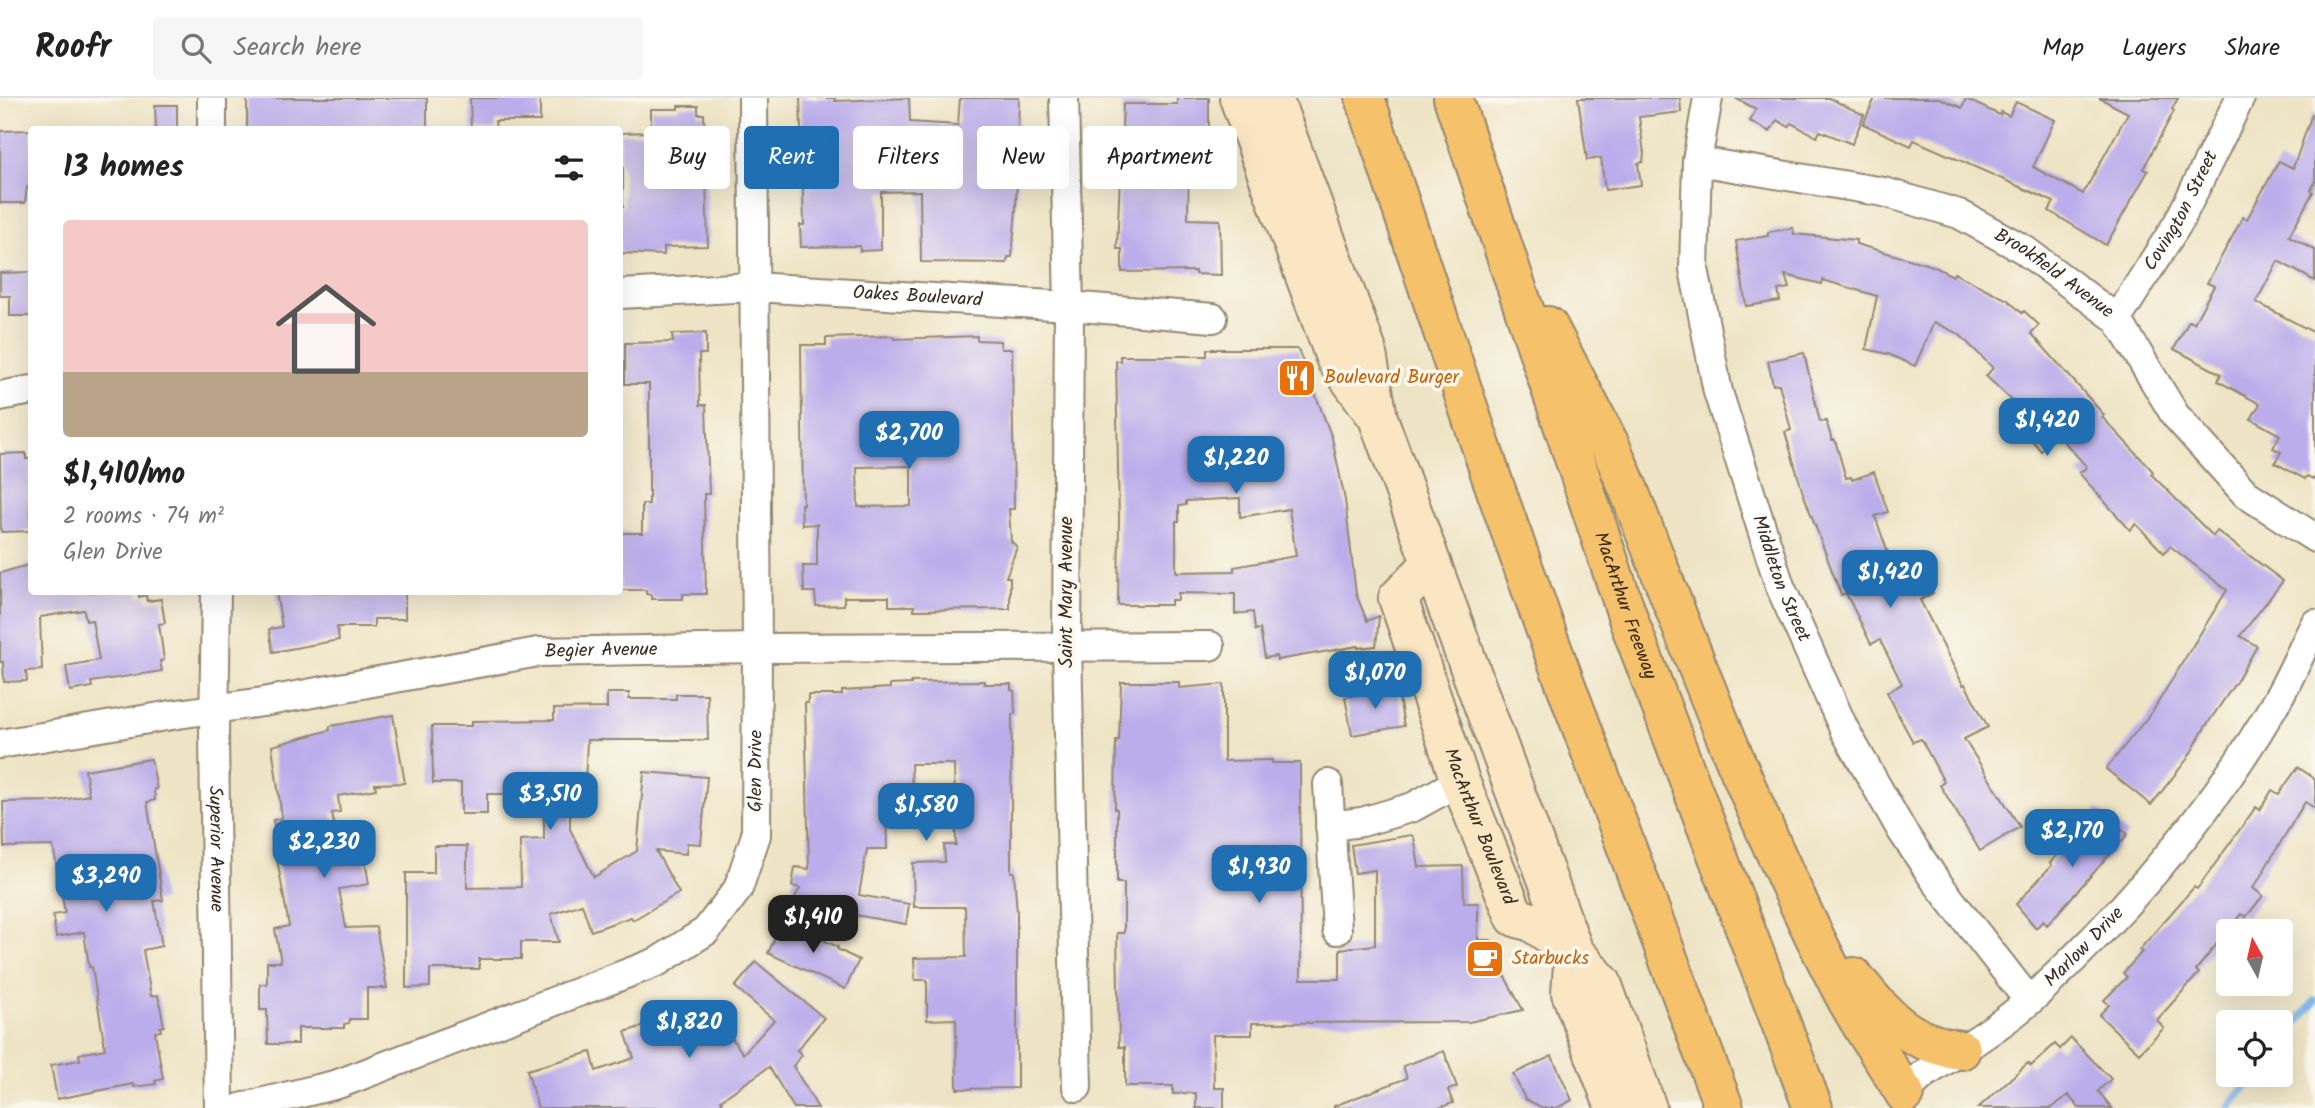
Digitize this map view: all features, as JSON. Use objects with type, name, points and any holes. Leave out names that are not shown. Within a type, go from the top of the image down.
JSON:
[{"type":"highway","points":[[1349,98],[1412,240]]},
{"type":"highway","points":[[1365,98],[1552,648],[1724,1108]]},
{"type":"highway","name":"MacArthur Freeway","points":[[1453,98],[1630,624],[1813,1108]]},
{"type":"highway","points":[[1492,216],[1609,443],[1752,801],[1803,913],[1840,988],[1908,1101]]},
{"type":"highway","points":[[1803,913],[1876,1004],[1906,1032],[1924,1042],[1961,1050]]},
{"type":"main road","name":"MacArthur Boulevard","points":[[1239,98],[1336,360],[1378,418]]},
{"type":"main road","name":"MacArthur Boulevard","points":[[1273,98],[1366,348],[1378,418],[1574,951],[1571,993],[1615,1108]]},
{"type":"main road","name":"MacArthur Boulevard","points":[[1432,564],[1398,598],[1460,781],[1514,917],[1532,922],[1574,951],[1602,984],[1647,1108]]},
{"type":"street","points":[[212,98],[212,126]]},
{"type":"street","name":"Glen Drive","points":[[240,1108],[338,1084],[657,962],[706,931],[738,889],[756,835],[753,98]]},
{"type":"street","name":"Saint Mary Avenue","points":[[1064,98],[1069,306],[1066,645],[1077,1087]]},
{"type":"street","name":"Middleton Street","points":[[1708,98],[1697,161],[1694,270],[1718,392],[1780,586],[1844,729],[1902,831],[1935,880],[2029,1001]]},
{"type":"street","name":"Covington Street","points":[[2117,319],[2178,223],[2241,98]]},
{"type":"street","name":"Brookfield Avenue","points":[[1697,161],[1884,192],[1959,214],[2023,249],[2117,319],[2175,415],[2246,494],[2315,538]]},
{"type":"street","name":"Oakes Boulevard","points":[[623,294],[753,287],[1069,306],[1213,318]]},
{"type":"street","points":[[0,396],[28,391]]},
{"type":"street","name":"Superior Avenue","points":[[216,595],[219,1108]]},
{"type":"street","name":"Marlow Drive","points":[[1908,1101],[1913,1083],[2029,1001],[2099,933],[2175,846],[2245,750],[2271,709],[2315,624]]},
{"type":"street","name":"Begier Avenue","points":[[0,744],[538,652],[1066,645],[1210,646]]},
{"type":"street","points":[[1330,825],[1362,822],[1413,807],[1460,781]]},
{"type":"street","points":[[1328,784],[1337,930]]},
{"type":"building","points":[[247,98],[427,98],[427,126],[247,126]]},
{"type":"building","points":[[470,98],[540,98],[540,121],[495,121],[496,126],[471,126]]},
{"type":"building","points":[[800,98],[835,98],[835,101],[909,98],[910,122],[958,125],[960,98],[1019,98],[1018,126],[977,126],[977,189],[1017,189],[1012,257],[1008,257],[1007,263],[921,262],[920,191],[881,192],[881,250],[860,251],[860,246],[801,247],[800,225],[804,225],[803,189],[839,189],[839,126],[801,126]]},
{"type":"building","points":[[1177,98],[1209,98],[1209,126],[1122,126],[1123,104],[1177,104]]},
{"type":"building","points":[[1578,98],[1680,98],[1681,112],[1639,117],[1644,153],[1643,162],[1638,163],[1641,185],[1605,190],[1601,158],[1587,160]]},
{"type":"building","points":[[1735,98],[1829,98],[1864,115],[1852,144],[1820,131],[1817,137],[1791,123],[1789,127],[1777,120],[1770,132],[1750,121],[1756,109]]},
{"type":"building","points":[[1875,98],[1939,98],[1962,108],[1966,99],[2000,115],[2001,112],[2009,116],[2016,102],[2055,120],[2033,167],[2083,194],[2128,113],[2099,98],[2178,98],[2172,109],[2174,111],[2143,169],[2148,171],[2106,245],[2049,211],[2054,202],[1914,140],[1911,146],[1863,124]]},
{"type":"building","points":[[155,105],[177,105],[177,126],[156,126]]},
{"type":"building","points":[[698,106],[698,114],[704,114],[704,126],[651,126],[651,109]]},
{"type":"building","points":[[2312,114],[2315,115],[2315,182],[2311,190],[2313,192],[2289,236],[2315,250],[2315,281],[2278,261],[2256,302],[2315,333],[2315,480],[2307,476],[2305,479],[2275,463],[2281,452],[2273,448],[2280,435],[2251,419],[2260,404],[2218,381],[2221,374],[2174,349],[2189,321],[2194,323],[2214,286],[2207,283],[2243,217],[2247,219],[2279,161],[2293,168]]},
{"type":"building","points":[[28,130],[28,187],[25,203],[0,203],[0,131]]},
{"type":"building","points":[[644,132],[644,189],[706,189],[708,246],[664,247],[664,255],[623,253],[623,133]]},
{"type":"building","points":[[1119,189],[1188,189],[1188,219],[1220,220],[1221,275],[1195,274],[1195,271],[1122,272],[1122,249],[1117,249]]},
{"type":"building","points":[[1793,228],[1794,234],[1856,240],[1856,244],[1933,266],[1953,276],[1954,273],[2008,300],[2022,313],[2024,311],[2039,325],[2031,333],[2104,415],[2102,417],[2149,467],[2153,472],[2151,474],[2213,536],[2217,531],[2283,581],[2240,636],[2257,646],[2238,679],[2188,758],[2151,805],[2106,769],[2154,709],[2227,590],[2170,546],[2164,553],[2136,524],[2130,530],[2079,473],[2087,467],[2058,435],[2041,451],[2013,419],[2023,411],[1986,376],[1993,368],[1959,334],[1934,322],[1915,366],[1888,354],[1866,349],[1877,296],[1823,280],[1822,284],[1785,275],[1789,288],[1778,290],[1780,301],[1746,306],[1736,241],[1768,236],[1768,232]]},
{"type":"building","points":[[28,272],[28,316],[10,316],[10,296],[0,296],[0,273]]},
{"type":"building","points":[[706,333],[706,354],[699,354],[700,405],[706,405],[709,494],[704,494],[706,594],[683,594],[683,599],[651,599],[646,590],[623,590],[623,533],[642,533],[642,504],[649,504],[649,384],[625,384],[625,343],[673,342],[672,334]]},
{"type":"building","points":[[977,336],[977,340],[1000,341],[1001,349],[1012,349],[1014,509],[1009,509],[1011,541],[1017,547],[1006,577],[1010,577],[1010,609],[914,610],[914,606],[889,606],[889,597],[844,597],[844,605],[816,606],[815,592],[804,592],[803,566],[817,566],[817,524],[802,525],[801,345],[826,345],[826,338]],"holes":[[[911,466],[911,506],[858,507],[857,467]]]},
{"type":"building","points":[[1207,349],[1298,349],[1332,438],[1345,500],[1356,594],[1367,621],[1379,616],[1376,646],[1358,646],[1277,660],[1276,656],[1265,658],[1260,629],[1255,630],[1253,612],[1235,614],[1235,594],[1178,593],[1178,600],[1171,600],[1171,605],[1118,605],[1116,361],[1120,361],[1120,356],[1207,356]],"holes":[[[1240,498],[1240,517],[1289,509],[1296,556],[1234,567],[1234,571],[1176,572],[1176,521],[1179,521],[1179,506],[1186,505],[1186,501]]]},
{"type":"building","points":[[1804,353],[1820,422],[1826,421],[1832,440],[1835,440],[1846,478],[1851,477],[1852,480],[1874,472],[1888,512],[1875,516],[1900,587],[1924,575],[1933,593],[1920,600],[1963,685],[1965,684],[1988,727],[1964,739],[2020,827],[1980,851],[1940,785],[1944,782],[1921,739],[1913,742],[1887,692],[1902,684],[1880,640],[1871,644],[1846,593],[1841,595],[1802,490],[1785,432],[1791,430],[1779,384],[1773,385],[1768,361]]},
{"type":"building","points":[[26,453],[28,531],[1,532],[0,454]]},
{"type":"building","points":[[28,565],[28,595],[146,595],[147,601],[161,599],[165,623],[159,624],[164,660],[160,661],[162,671],[91,682],[92,687],[70,691],[66,666],[99,660],[92,620],[86,621],[84,610],[40,617],[42,670],[26,671],[27,681],[4,682],[3,662],[0,662],[0,573]]},
{"type":"building","points":[[277,595],[405,595],[405,619],[374,619],[374,627],[337,627],[339,640],[273,652],[269,629],[282,627]]},
{"type":"building","points":[[984,681],[984,684],[1011,684],[1011,690],[1014,691],[1011,872],[1014,872],[1017,913],[1017,1088],[957,1089],[956,1019],[927,1020],[927,980],[915,980],[914,958],[966,957],[965,907],[914,907],[913,863],[945,862],[944,845],[956,845],[954,764],[911,764],[912,792],[886,793],[887,849],[867,849],[859,895],[909,904],[906,924],[792,904],[800,888],[792,886],[795,867],[809,869],[805,703],[808,703],[808,695],[842,695],[842,691],[890,688],[890,685],[911,682]]},
{"type":"building","points":[[1121,682],[1179,682],[1179,688],[1224,684],[1224,761],[1272,760],[1272,763],[1300,763],[1301,979],[1340,979],[1340,949],[1375,945],[1375,870],[1355,873],[1351,845],[1411,835],[1414,837],[1419,867],[1463,866],[1464,903],[1478,903],[1478,940],[1491,940],[1491,966],[1499,966],[1523,1010],[1469,1022],[1252,1023],[1252,1035],[1213,1035],[1214,1088],[1224,1088],[1224,1108],[1196,1108],[1196,1093],[1173,1094],[1173,1086],[1125,1086],[1125,1047],[1119,1047],[1117,933],[1124,933],[1124,883],[1117,883],[1115,809],[1116,740],[1119,740]]},
{"type":"building","points":[[1397,687],[1404,726],[1352,735],[1345,697]]},
{"type":"building","points":[[607,693],[629,693],[629,699],[676,699],[676,694],[707,694],[708,740],[587,740],[585,784],[570,784],[570,829],[594,877],[637,851],[644,772],[707,777],[701,844],[687,843],[686,854],[656,851],[679,893],[633,920],[631,917],[591,931],[582,904],[551,914],[559,942],[521,942],[521,959],[479,959],[479,969],[430,969],[430,987],[406,988],[406,873],[434,873],[434,846],[467,846],[467,888],[521,887],[520,840],[544,839],[544,794],[487,794],[487,814],[461,814],[461,783],[433,783],[432,726],[472,726],[472,721],[554,720],[554,709],[607,708]]},
{"type":"building","points":[[393,715],[405,783],[375,784],[376,789],[338,796],[340,812],[332,813],[341,865],[365,861],[369,884],[339,889],[346,928],[376,927],[387,988],[367,988],[367,1019],[350,1019],[349,1023],[344,1024],[344,1028],[298,1028],[298,1044],[268,1044],[267,1010],[260,1010],[260,984],[267,984],[267,962],[281,962],[275,929],[289,926],[275,848],[273,820],[282,818],[272,746],[330,730],[330,726]]},
{"type":"building","points":[[151,759],[157,789],[154,789],[155,800],[147,802],[163,900],[154,901],[162,946],[143,950],[151,996],[158,995],[164,1026],[160,1027],[161,1031],[155,1032],[163,1079],[155,1081],[156,1084],[134,1087],[133,1084],[57,1099],[51,1065],[80,1060],[79,1054],[105,1049],[92,967],[89,967],[84,932],[56,937],[53,915],[65,913],[53,846],[4,847],[3,802],[57,801],[89,795],[85,770]]},
{"type":"building","points":[[2298,767],[2315,779],[2315,808],[2305,802],[2253,888],[2263,896],[2246,917],[2241,914],[2237,919],[2216,919],[2216,945],[2196,970],[2199,973],[2157,1020],[2164,1028],[2139,1053],[2099,1015],[2109,1005],[2104,1000],[2127,977],[2123,973],[2142,952],[2139,950],[2194,887],[2197,889],[2256,807],[2260,810],[2272,790],[2279,794]]},
{"type":"building","points":[[2098,809],[2128,834],[2047,925],[2043,921],[2036,928],[2016,904]]},
{"type":"building","points":[[783,921],[859,960],[845,989],[768,953]]},
{"type":"building","points":[[756,962],[824,1018],[797,1050],[802,1055],[793,1066],[818,1108],[794,1108],[769,1067],[721,1100],[724,1108],[538,1108],[527,1070],[591,1052],[596,1071],[634,1058],[625,1032],[655,1022],[658,1032],[692,1008],[700,1020],[714,1012],[743,1054],[774,1020],[735,987]]},
{"type":"building","points":[[2071,1038],[2111,1079],[2098,1091],[2112,1108],[2079,1108],[2068,1095],[2052,1108],[1978,1108],[2028,1063],[2031,1066],[2055,1044],[2060,1049]]},
{"type":"building","points":[[1444,1051],[1457,1087],[1448,1090],[1453,1103],[1439,1108],[1334,1108],[1407,1078],[1403,1066]]},
{"type":"building","points":[[1552,1056],[1572,1100],[1557,1108],[1543,1108],[1525,1099],[1513,1074]]},
{"type":"waterway","points":[[2293,1027],[2315,1001]]},
{"type":"waterway","points":[[2229,1108],[2245,1087]]},
{"type":"place","name":"Boulevard Burger","points":[[1297,378]]},
{"type":"place","name":"Starbucks","points":[[1485,959]]}]
